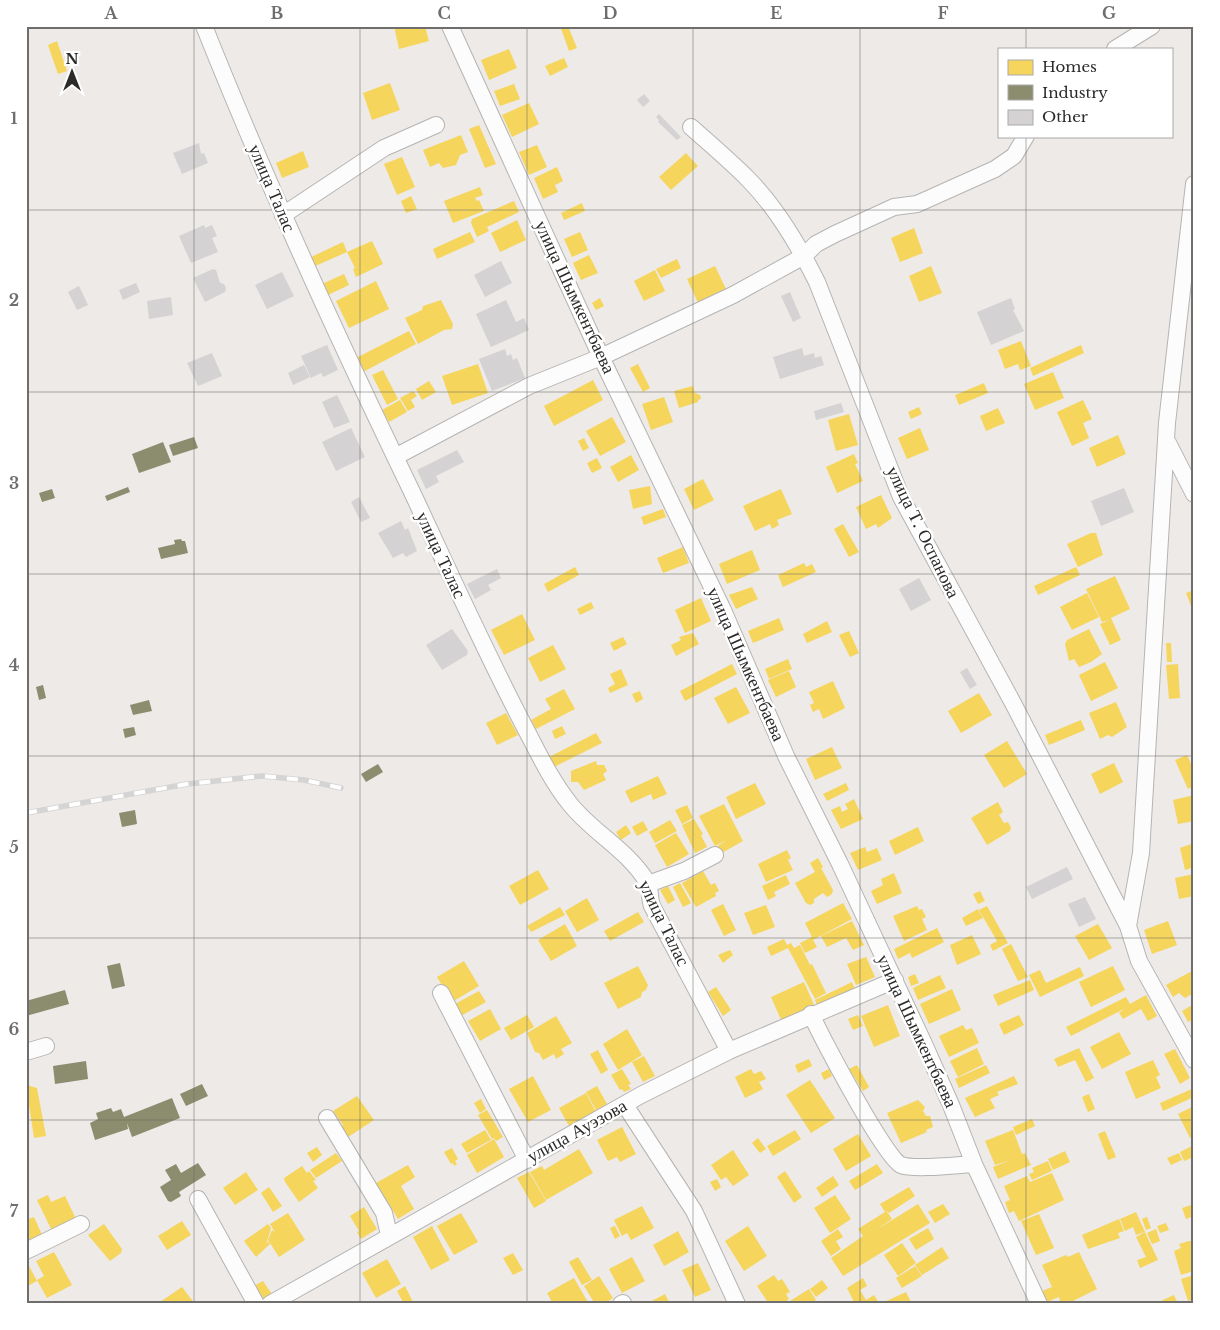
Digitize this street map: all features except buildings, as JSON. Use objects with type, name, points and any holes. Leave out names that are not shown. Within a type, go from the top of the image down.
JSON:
[{"type":"street","name":"улица Талас","points":[[204,26],[283,215],[506,692],[546,767],[570,805],[593,829],[633,865],[648,884],[648,896],[652,906],[729,1051]]},
{"type":"street","name":"улица Шымкентбаева","points":[[450,26],[600,357],[723,610],[786,756],[894,980],[951,1105],[974,1164],[1039,1304]]},
{"type":"street","points":[[1117,48],[1152,26]]},
{"type":"street","points":[[283,215],[384,148],[436,125]]},
{"type":"street","name":"улица Т. Оспанова","points":[[691,127],[750,180],[780,218],[804,256],[817,282],[901,497],[1014,705],[1128,926],[1139,961],[1194,1060]]},
{"type":"street","points":[[395,457],[529,386],[600,357],[733,295],[804,256],[816,244],[874,216],[894,207],[917,204],[995,169],[1014,156],[1025,138]]},
{"type":"street","name":"улица Т. Оспанова","points":[[1128,926],[1140,853],[1150,670],[1168,443],[1167,423],[1194,184]]},
{"type":"street","points":[[1168,443],[1194,494]]},
{"type":"street","points":[[648,884],[684,871],[715,855]]},
{"type":"street","name":"улица Ауэзова","points":[[270,1304],[389,1235],[729,1051],[811,1014],[894,980]]},
{"type":"street","points":[[441,993],[527,1160]]},
{"type":"street","points":[[811,1014],[848,1086],[893,1160],[899,1165],[907,1166],[974,1164]]},
{"type":"street","points":[[26,1052],[46,1046]]},
{"type":"street","points":[[625,1106],[694,1211],[737,1304]]},
{"type":"street","points":[[327,1118],[384,1213],[389,1235]]},
{"type":"street","points":[[198,1199],[256,1304]]},
{"type":"street","points":[[26,1251],[81,1224]]},
{"type":"railway","points":[[26,813],[187,784],[262,776],[304,780],[341,788]]}]
